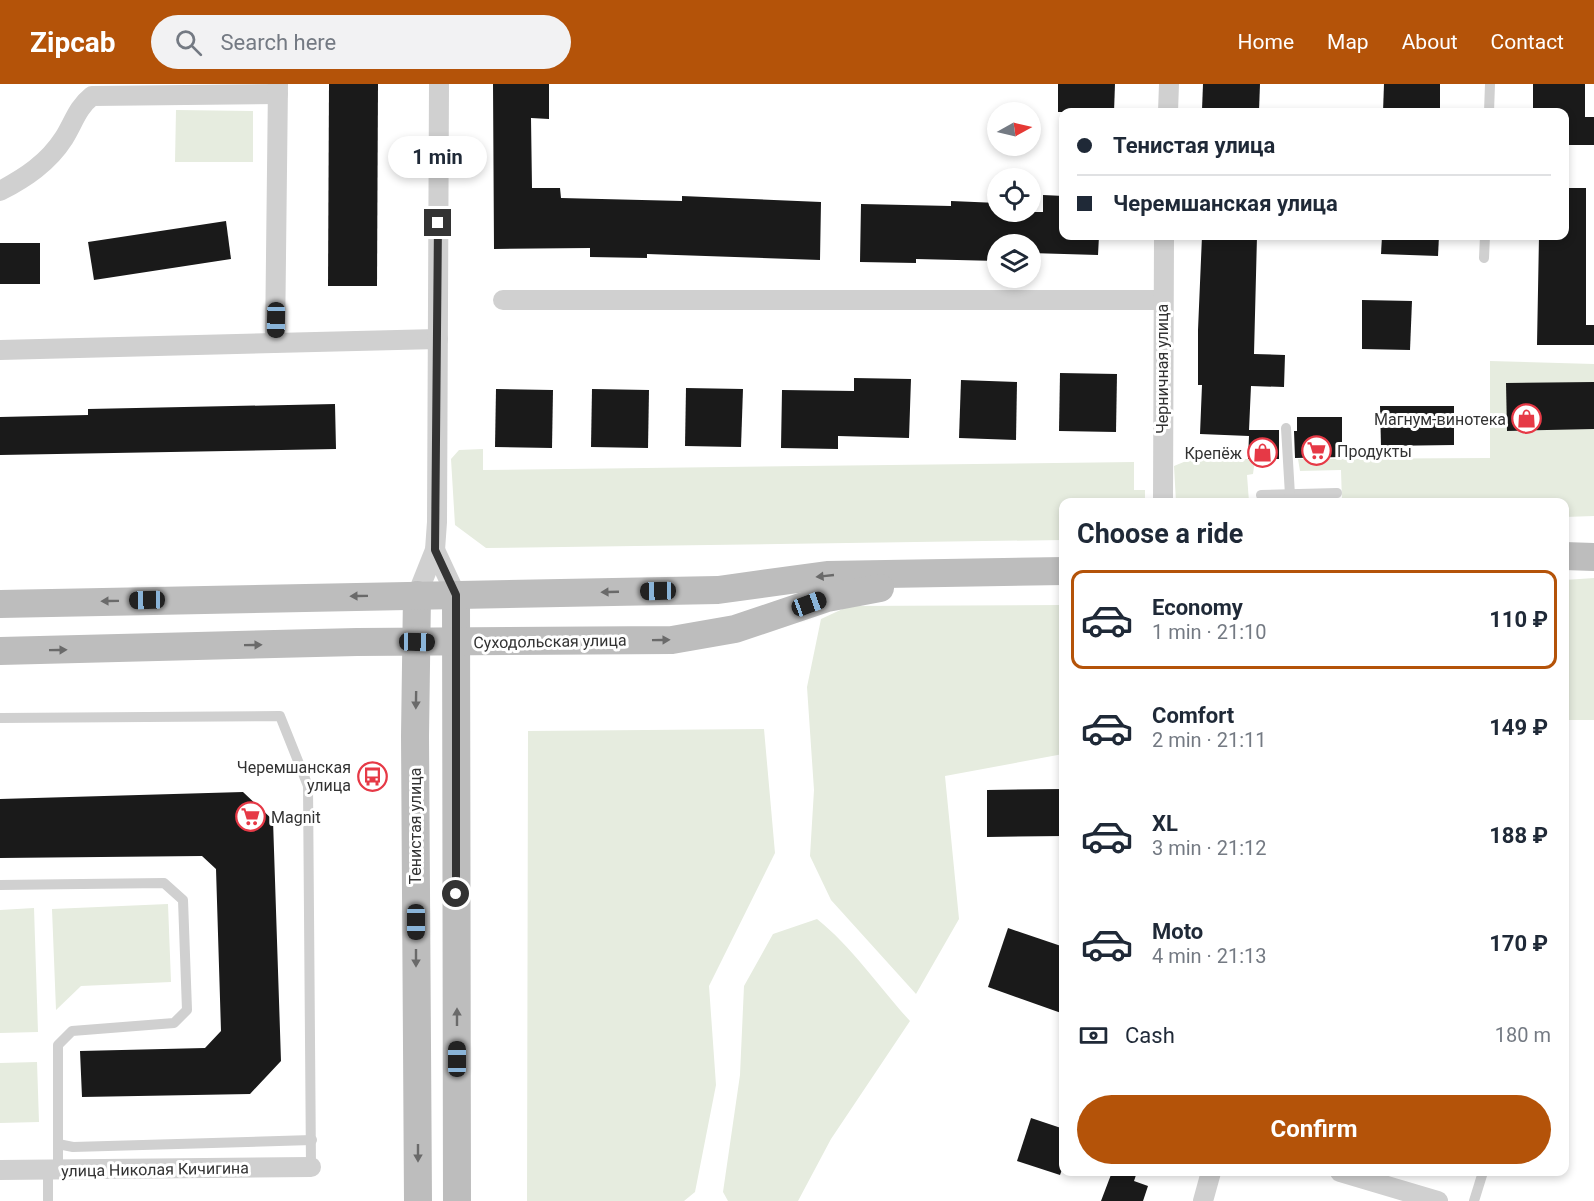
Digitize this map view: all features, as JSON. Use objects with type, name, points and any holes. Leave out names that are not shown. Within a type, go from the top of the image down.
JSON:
[{"type":"main road","points":[[1569,556],[1594,557]]},
{"type":"main road","name":"Суходольская улица","points":[[0,604],[718,590],[827,575],[887,572],[947,574],[1059,571]]},
{"type":"main road","name":"Суходольская улица","points":[[0,651],[417,642],[662,640],[703,636],[735,629],[827,598],[907,585],[947,574]]},
{"type":"main road","name":"Тенистая улица","points":[[417,595],[415,736],[418,1201]]},
{"type":"main road","points":[[456,595],[457,1201]]},
{"type":"street","points":[[417,595],[435,550],[439,84]]},
{"type":"street","points":[[1168,108],[1169,84]]},
{"type":"street","points":[[0,191],[33,173],[63,139],[79,107],[92,96],[278,89],[275,343]]},
{"type":"street","name":"Черничная улица","points":[[1163,498],[1164,240]]},
{"type":"street","points":[[504,300],[1162,300]]},
{"type":"street","points":[[0,350],[438,339]]},
{"type":"street","points":[[435,550],[456,595]]},
{"type":"street","name":"улица Николая Кичигина","points":[[0,1170],[311,1167]]},
{"type":"street","points":[[1203,1201],[1210,1176]]},
{"type":"street","points":[[1354,1176],[1438,1201]]},
{"type":"lane","points":[[1489,108],[1490,84]]},
{"type":"lane","points":[[1484,258],[1485,240]]},
{"type":"lane","points":[[1287,428],[1287,498]]},
{"type":"lane","points":[[1295,498],[1337,493]]},
{"type":"lane","points":[[1261,495],[1280,498]]},
{"type":"lane","points":[[0,718],[280,716],[308,786],[311,1167]]},
{"type":"lane","points":[[0,885],[164,883],[183,900],[187,1010],[174,1023],[72,1031],[58,1045],[58,1144],[48,1201]]},
{"type":"lane","points":[[58,1144],[73,1148],[312,1140]]},
{"type":"lane","points":[[1474,1201],[1482,1176]]},
{"type":"shaded area","points":[[176,110],[253,111],[253,162],[175,162]]},
{"type":"shaded area","points":[[1490,361],[1594,364],[1594,516],[1569,517],[1569,498],[1342,498],[1341,470],[1300,471],[1298,459],[1490,458]]},
{"type":"shaded area","points":[[483,449],[483,470],[1134,462],[1134,490],[1145,490],[1145,498],[1059,498],[1059,540],[486,548],[455,525],[451,459],[459,450]]},
{"type":"shaded area","points":[[1191,459],[1255,459],[1253,474],[1247,475],[1249,498],[1176,498],[1174,466]]},
{"type":"shaded area","points":[[1594,578],[1594,720],[1569,720],[1569,580]]},
{"type":"shaded area","points":[[1059,605],[1059,755],[945,776],[959,919],[916,994],[831,900],[810,856],[814,790],[807,687],[821,619],[849,606]]},
{"type":"shaded area","points":[[764,729],[775,853],[709,986],[716,1085],[695,1192],[684,1201],[527,1201],[528,731]]},
{"type":"shaded area","points":[[168,904],[171,982],[81,986],[56,1010],[52,909]]},
{"type":"shaded area","points":[[34,908],[38,1032],[0,1033],[0,910]]},
{"type":"shaded area","points":[[817,919],[854,955],[910,1021],[831,1139],[798,1201],[728,1201],[723,1192],[740,1075],[744,986],[773,934]]},
{"type":"shaded area","points":[[37,1062],[39,1122],[0,1123],[0,1063]]},
{"type":"building","points":[[329,84],[378,84],[377,286],[328,286]]},
{"type":"building","points":[[493,84],[549,84],[549,119],[531,118],[532,188],[560,188],[561,198],[682,201],[682,196],[821,202],[820,260],[647,254],[647,258],[590,257],[590,248],[494,249]]},
{"type":"building","points":[[1058,84],[1115,84],[1114,108],[1059,108],[1058,112]]},
{"type":"building","points":[[1203,84],[1260,84],[1259,108],[1202,108]]},
{"type":"building","points":[[1384,84],[1440,84],[1440,108],[1383,108]]},
{"type":"building","points":[[1533,84],[1585,84],[1585,117],[1594,117],[1594,145],[1569,145],[1569,108],[1533,108]]},
{"type":"building","points":[[1569,188],[1586,188],[1586,325],[1594,325],[1594,345],[1537,345],[1539,240],[1569,240]]},
{"type":"building","points":[[1043,195],[1059,196],[1059,240],[1099,240],[1098,255],[1041,253],[1041,234],[987,234],[987,261],[916,259],[916,263],[860,262],[861,204],[951,206],[951,201],[987,203],[987,222],[1041,222],[1041,212],[1043,212]]},
{"type":"building","points":[[226,221],[231,259],[94,280],[88,242]]},
{"type":"building","points":[[1202,240],[1257,240],[1254,354],[1285,355],[1284,387],[1251,386],[1249,430],[1279,430],[1279,459],[1248,459],[1249,436],[1200,434],[1202,385],[1198,385]]},
{"type":"building","points":[[1382,240],[1439,240],[1438,256],[1381,254]]},
{"type":"building","points":[[0,243],[40,243],[40,284],[0,284]]},
{"type":"building","points":[[1362,300],[1412,301],[1410,350],[1362,349]]},
{"type":"building","points":[[1060,373],[1117,374],[1116,432],[1059,431]]},
{"type":"building","points":[[854,378],[911,379],[909,438],[838,436],[838,449],[781,448],[782,390],[854,391]]},
{"type":"building","points":[[961,380],[1017,382],[1016,440],[959,438]]},
{"type":"building","points":[[1594,382],[1594,429],[1507,431],[1506,383]]},
{"type":"building","points":[[686,388],[743,389],[741,447],[685,446]]},
{"type":"building","points":[[496,389],[553,390],[552,448],[495,447]]},
{"type":"building","points":[[592,389],[649,390],[648,448],[591,447]]},
{"type":"building","points":[[335,404],[336,449],[0,455],[0,417],[88,415],[88,409]]},
{"type":"building","points":[[1380,406],[1454,406],[1454,445],[1381,446]]},
{"type":"building","points":[[1297,417],[1342,417],[1342,457],[1295,458],[1294,431],[1297,431]]},
{"type":"building","points":[[1059,789],[1059,836],[987,837],[987,790]]},
{"type":"building","points":[[243,792],[273,820],[281,1061],[250,1094],[82,1097],[80,1051],[205,1048],[221,1031],[216,869],[202,856],[0,858],[0,799]]},
{"type":"building","points":[[1008,928],[1059,945],[1059,1012],[988,987]]},
{"type":"building","points":[[1031,1118],[1059,1127],[1059,1175],[1017,1161]]},
{"type":"building","points":[[1110,1176],[1136,1176],[1134,1181],[1148,1186],[1143,1201],[1101,1201]]},
{"type":"place","name":"Магнум-винотека","points":[[1527,419]]},
{"type":"place","name":"Продукты","points":[[1316,451]]},
{"type":"place","name":"Крепёж","points":[[1263,453]]},
{"type":"place","name":"Черемшанская улица","points":[[372,776]]},
{"type":"place","name":"Magnit","points":[[250,817]]},
{"type":"route","points":[[438,223],[435,550],[456,595],[454,718],[456,729],[456,894]]}]
